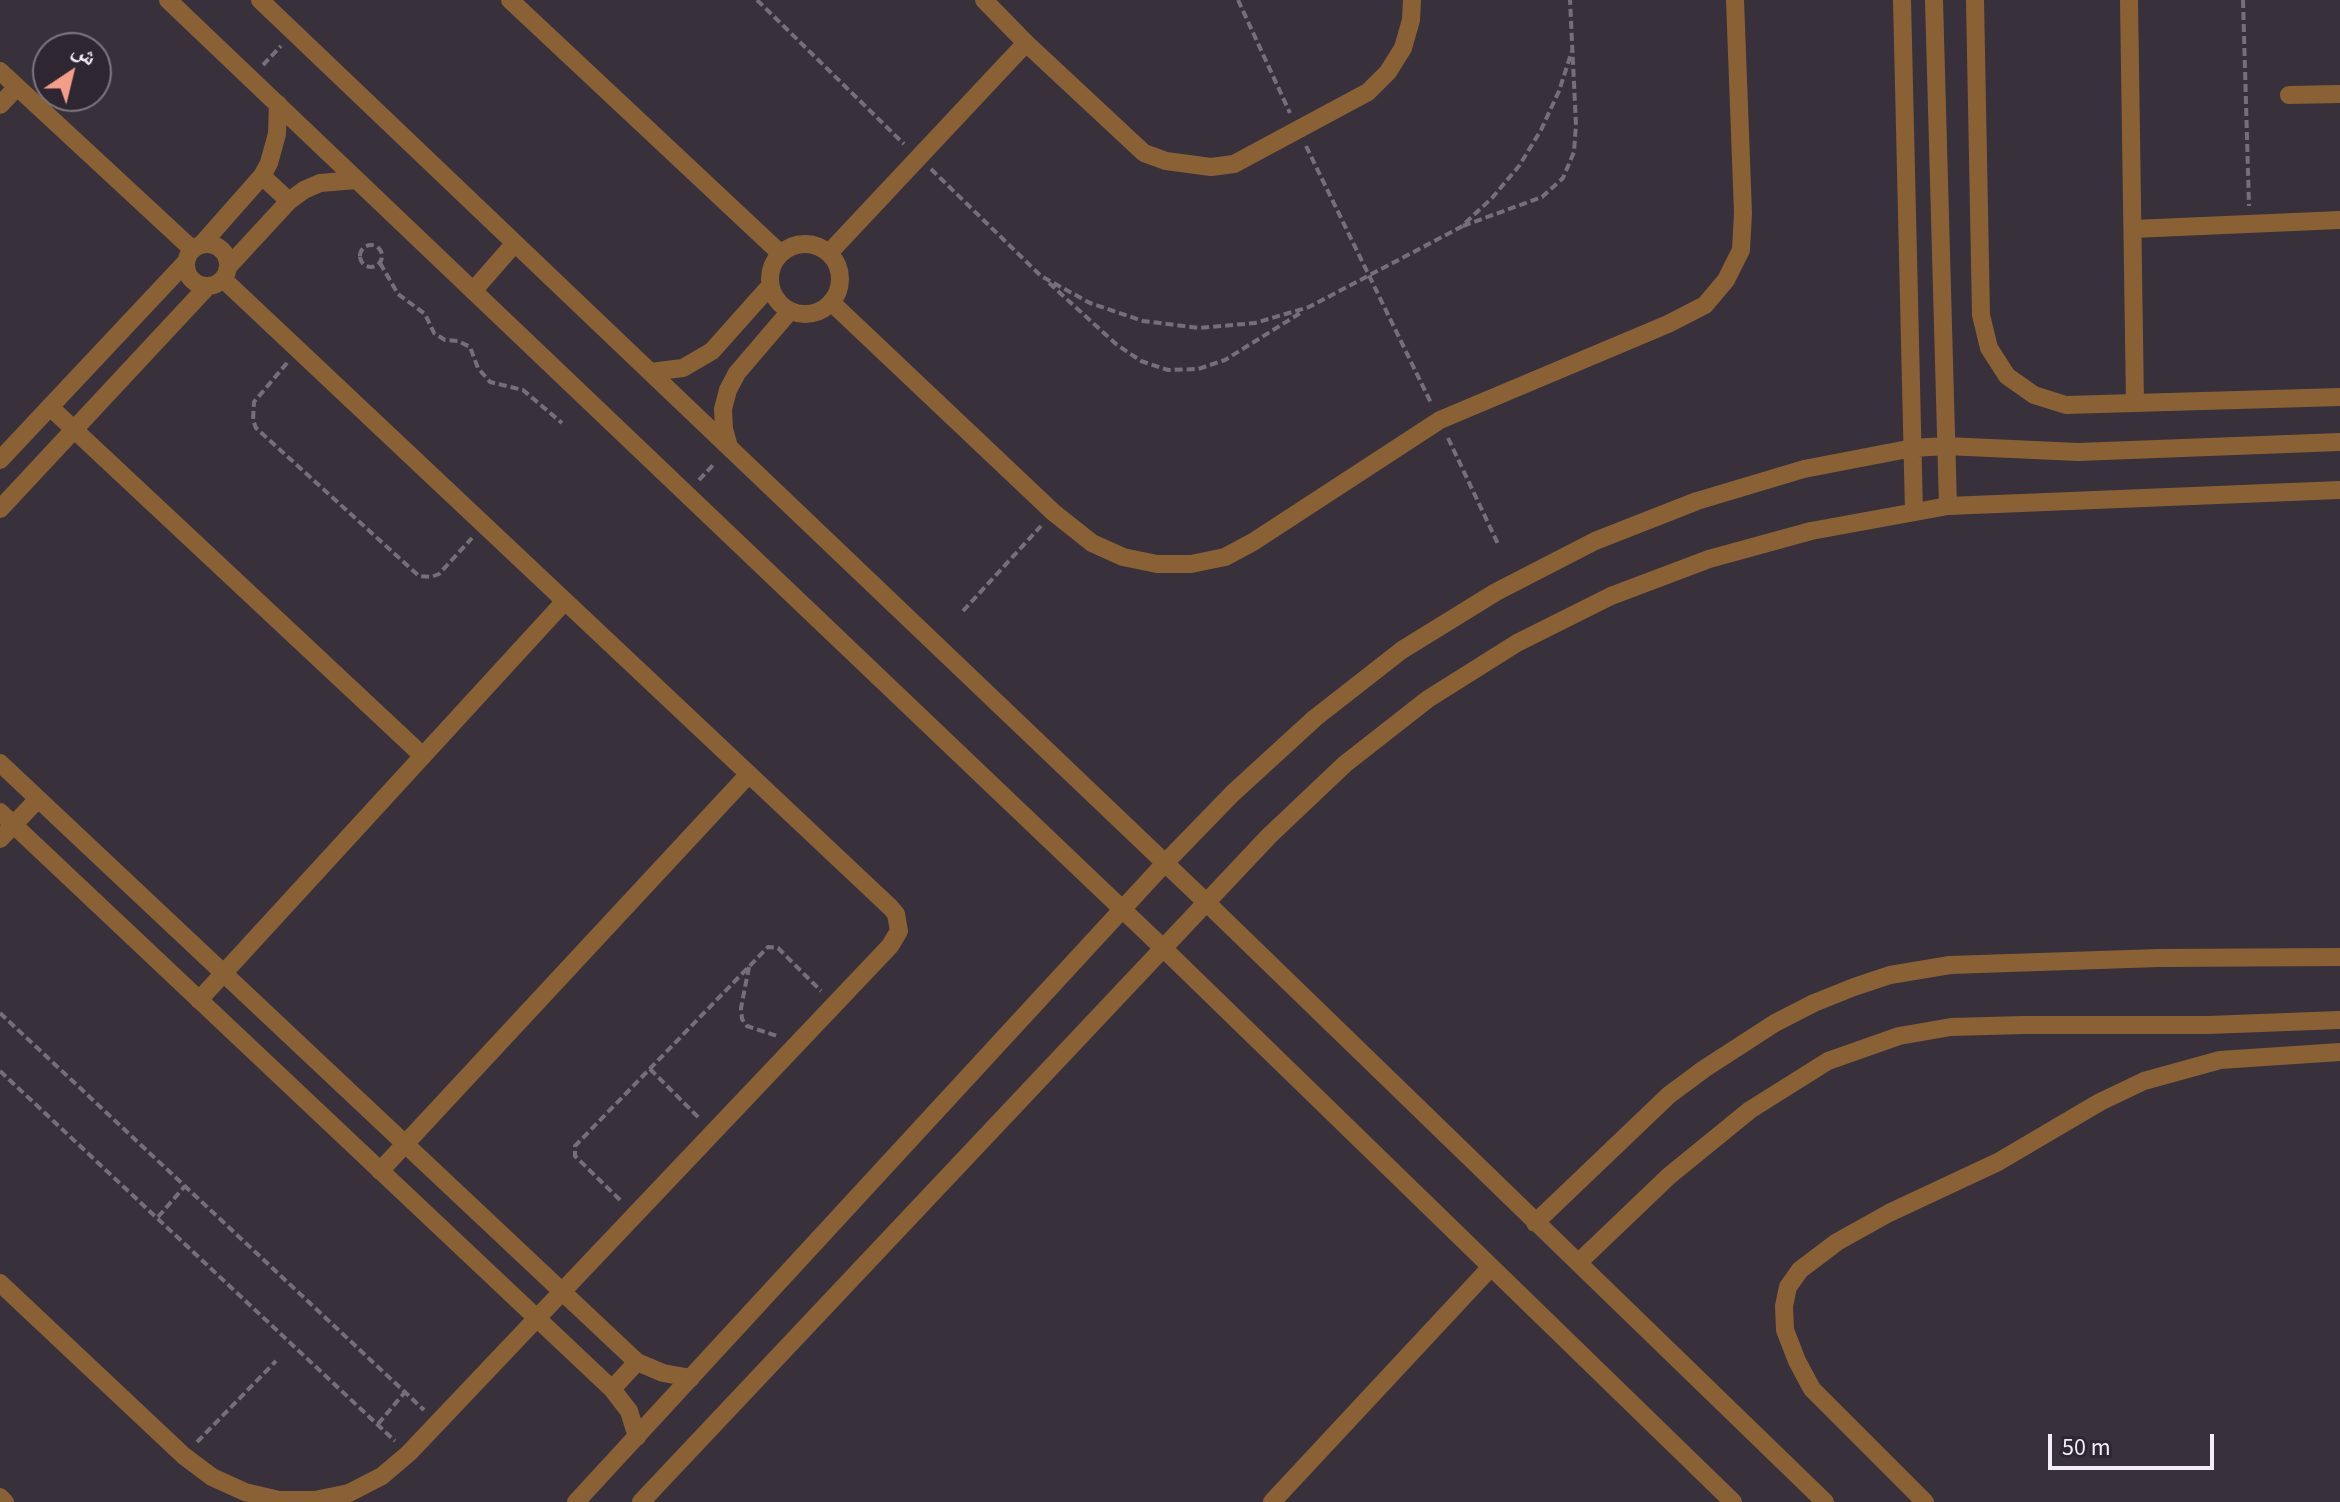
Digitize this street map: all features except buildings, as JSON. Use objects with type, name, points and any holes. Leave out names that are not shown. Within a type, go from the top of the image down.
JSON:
[{"type":"street","points":[[168,0],[1163,948],[1733,1502]]},
{"type":"street","points":[[260,0],[1207,903],[1825,1502]]},
{"type":"street","points":[[510,0],[780,253]]},
{"type":"street","points":[[984,0],[1144,153],[1199,167],[1234,164],[1368,92],[1388,72],[1403,48],[1411,20],[1412,0]]},
{"type":"street","points":[[831,302],[1053,512],[1092,543],[1123,557],[1157,564],[1191,564],[1225,557],[1440,420],[1668,324],[1705,305],[1726,280],[1741,250],[1743,213],[1735,0]]},
{"type":"street","points":[[1902,0],[1914,512]]},
{"type":"street","points":[[1934,0],[1948,506]]},
{"type":"street","points":[[1975,0],[1981,315],[1989,348],[2007,376],[2034,395],[2066,405],[2340,397]]},
{"type":"street","points":[[2129,0],[2135,403]]},
{"type":"street","points":[[829,253],[1026,43]]},
{"type":"street","points":[[0,71],[193,252],[220,249],[224,254],[219,277]]},
{"type":"street","points":[[0,105],[17,87]]},
{"type":"street","points":[[2289,95],[2340,94]]},
{"type":"street","points":[[0,460],[262,176],[274,149],[278,104]]},
{"type":"street","points":[[262,176],[289,201]]},
{"type":"street","points":[[0,509],[289,201],[320,183],[356,180]]},
{"type":"street","points":[[2133,229],[2340,220]]},
{"type":"street","points":[[473,291],[515,243]]},
{"type":"street","points":[[810,243],[829,253],[837,264],[840,277],[838,291],[831,302],[812,313],[790,311],[774,297],[770,286],[770,268],[780,253],[789,246],[810,243]]},
{"type":"street","points":[[193,252],[188,276],[200,285],[219,277]]},
{"type":"street","points":[[0,1283],[184,1456],[212,1477],[245,1492],[279,1500],[315,1500],[349,1493],[382,1476],[409,1453],[834,1004],[899,931],[896,914],[219,277]]},
{"type":"street","points":[[650,372],[683,368],[712,351],[770,286]]},
{"type":"street","points":[[729,447],[723,409],[728,390],[737,373],[790,311]]},
{"type":"street","points":[[712,351],[737,373]]},
{"type":"street","points":[[50,407],[423,756]]},
{"type":"street","points":[[576,1502],[1122,909],[1233,793],[1315,718],[1402,650],[1496,592],[1595,541],[1697,501],[1804,469],[1913,448],[1946,446],[2078,452],[2340,442]]},
{"type":"street","points":[[641,1502],[1269,836],[1345,764],[1428,699],[1517,643],[1611,596],[1709,559],[1811,531],[1948,506],[2340,490]]},
{"type":"street","points":[[199,1000],[565,601]]},
{"type":"street","points":[[0,763],[637,1362],[663,1373],[691,1378]]},
{"type":"street","points":[[380,1171],[749,774]]},
{"type":"street","points":[[0,839],[7,818],[38,799]]},
{"type":"street","points":[[7,818],[612,1389],[629,1411],[637,1437]]},
{"type":"street","points":[[1535,1223],[1669,1095],[1704,1069],[1775,1023],[1814,1003],[1890,975],[1950,965],[2159,958],[2340,957]]},
{"type":"street","points":[[1579,1262],[1669,1176],[1750,1110],[1828,1061],[1899,1036],[1951,1027],[2208,1025],[2340,1020]]},
{"type":"street","points":[[1925,1502],[1812,1389],[1804,1375],[1785,1330],[1784,1306],[1788,1287],[1800,1270],[1837,1242],[1889,1213],[1998,1162],[2100,1102],[2144,1081],[2220,1060],[2340,1052]]},
{"type":"street","points":[[1272,1502],[1491,1267]]},
{"type":"street","points":[[612,1389],[637,1362]]},
{"type":"street","points":[[0,1497],[5,1502]]},
{"type":"path","points":[[757,1],[1041,276],[1116,344],[1141,361],[1168,370],[1198,369],[1225,360],[1309,307],[1461,227],[1542,197],[1563,178],[1574,152],[1576,125],[1570,0]]},
{"type":"path","points":[[2243,0],[2249,224]]},
{"type":"path","points":[[1237,1],[1371,275]]},
{"type":"path","points":[[250,78],[294,32]]},
{"type":"path","points":[[1461,227],[1492,198],[1519,166],[1541,130],[1559,91],[1572,51]]},
{"type":"path","points":[[380,263],[365,264],[361,260],[363,249],[378,247],[382,257],[380,263],[398,294],[425,314],[434,333],[445,340],[465,343],[470,347],[478,368],[490,382],[523,390],[562,423]]},
{"type":"path","points":[[1041,276],[1090,303],[1143,321],[1199,328],[1255,323],[1309,307]]},
{"type":"path","points":[[299,351],[254,402],[256,428],[419,576],[439,574],[484,525]]},
{"type":"path","points":[[687,493],[729,447]]},
{"type":"path","points":[[963,611],[1053,512]]},
{"type":"path","points":[[635,1215],[575,1156],[574,1149],[768,947],[774,946],[834,1004]]},
{"type":"path","points":[[749,966],[741,1008],[742,1019],[747,1026],[777,1036]]},
{"type":"path","points":[[0,1013],[438,1422]]},
{"type":"path","points":[[650,1069],[700,1119]]},
{"type":"path","points":[[0,1071],[409,1453]]},
{"type":"path","points":[[157,1218],[185,1186]]},
{"type":"path","points":[[184,1456],[276,1361]]},
{"type":"path","points":[[378,1425],[405,1392]]}]
